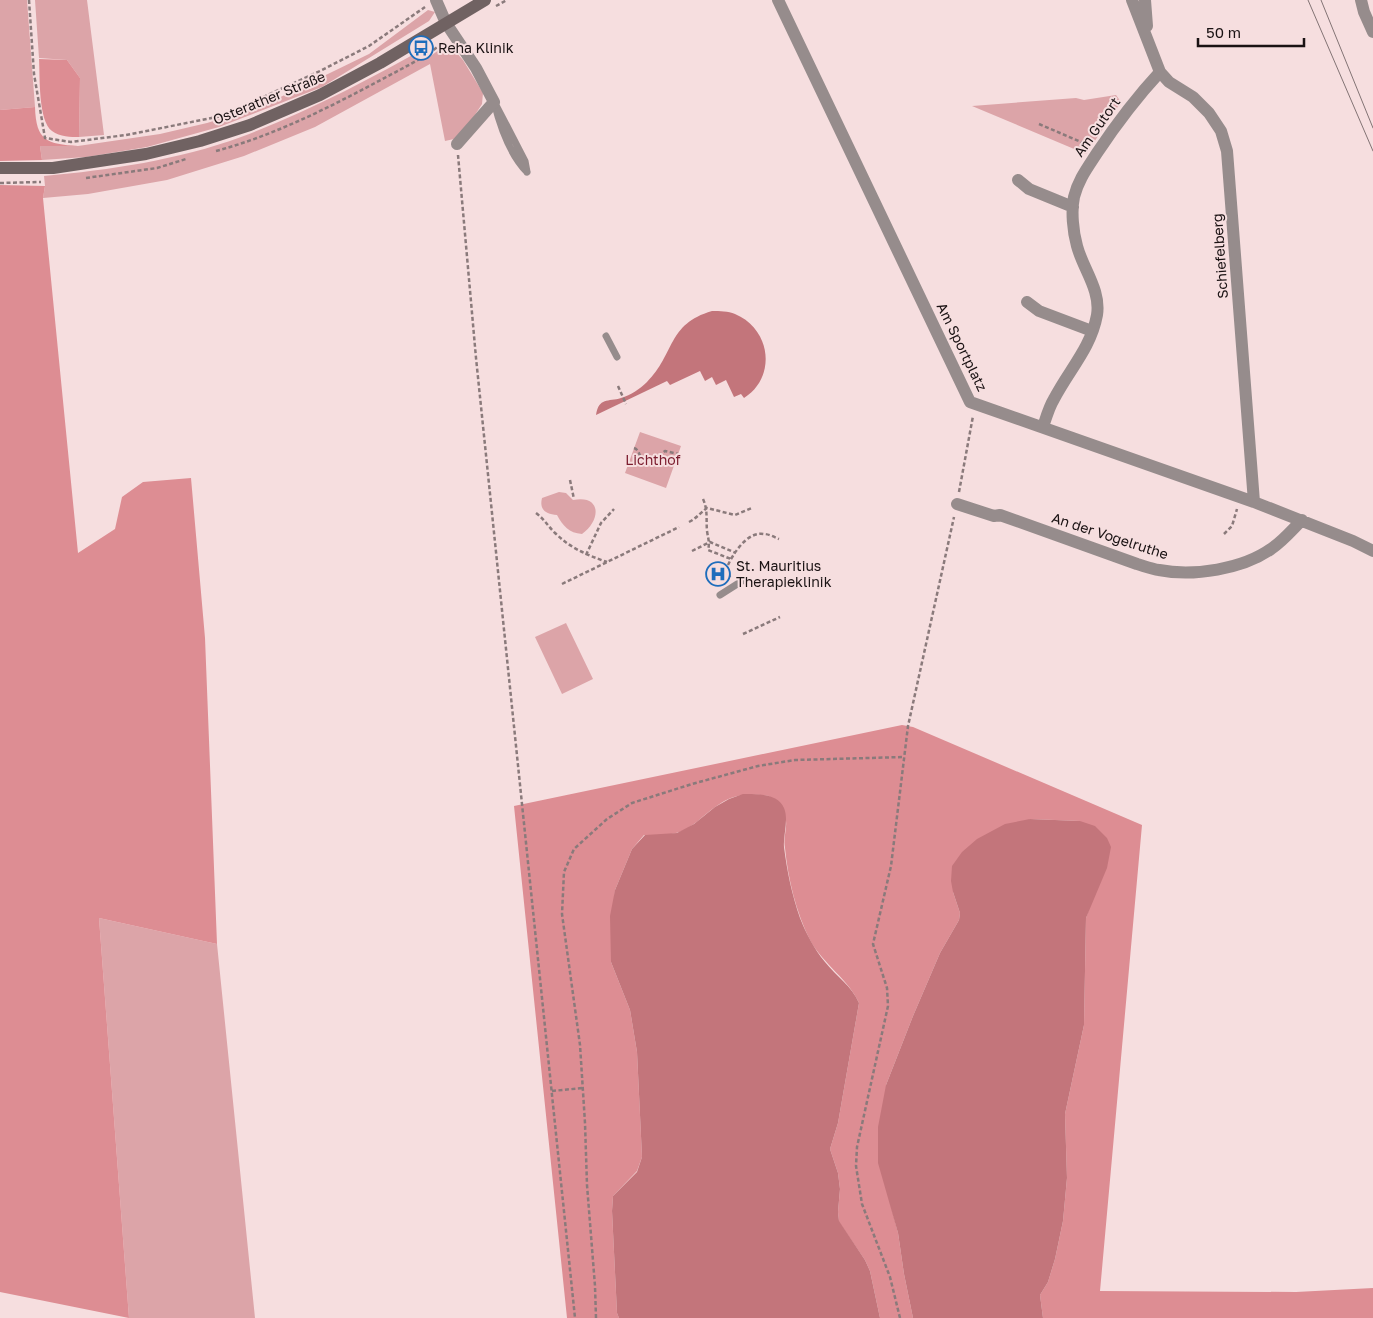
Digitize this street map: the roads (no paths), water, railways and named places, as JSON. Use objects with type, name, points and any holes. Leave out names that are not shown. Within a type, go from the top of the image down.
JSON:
[{"type":"main road","name":"Osterather Straße","points":[[0,168],[53,168],[146,154],[200,141],[241,128],[320,95],[380,63],[485,0]]},
{"type":"street","name":"Am Sportplatz","points":[[778,0],[970,402],[1241,497],[1353,541],[1373,552]]},
{"type":"street","name":"Schiefelberg","points":[[1132,0],[1160,72],[1169,82],[1193,97],[1209,113],[1221,130],[1227,151],[1254,502]]},
{"type":"street","name":"Schiefelberg","points":[[1145,0],[1148,38]]},
{"type":"street","points":[[1361,0],[1373,32]]},
{"type":"street","points":[[432,3],[476,68],[494,102],[457,144]]},
{"type":"street","name":"Am Gutort","points":[[1043,427],[1053,400],[1075,367],[1087,344],[1098,304],[1094,288],[1076,244],[1074,197],[1080,180],[1118,120],[1160,72]]},
{"type":"street","points":[[1018,180],[1029,189],[1073,207]]},
{"type":"street","points":[[1027,302],[1039,310],[1092,331]]},
{"type":"street","name":"An der Vogelruthe","points":[[957,504],[994,516],[1000,515],[1137,564],[1177,572],[1216,570],[1245,562],[1269,550],[1285,538],[1302,520]]},
{"type":"lane","points":[[494,102],[525,161],[527,172],[519,164],[499,123],[494,102]]},
{"type":"lane","points":[[606,336],[617,357]]},
{"type":"lane","points":[[720,595],[742,581]]},
{"type":"tram line","points":[[1308,0],[1373,151]]},
{"type":"tram line","points":[[1321,0],[1373,128]]},
{"type":"place","name":"Reha Klinik","points":[[421,48]]},
{"type":"place","name":"St. Mauritius Therapieklinik","points":[[718,574]]},
{"type":"park label","name":"Lichthof","points":[[653,460]]}]
